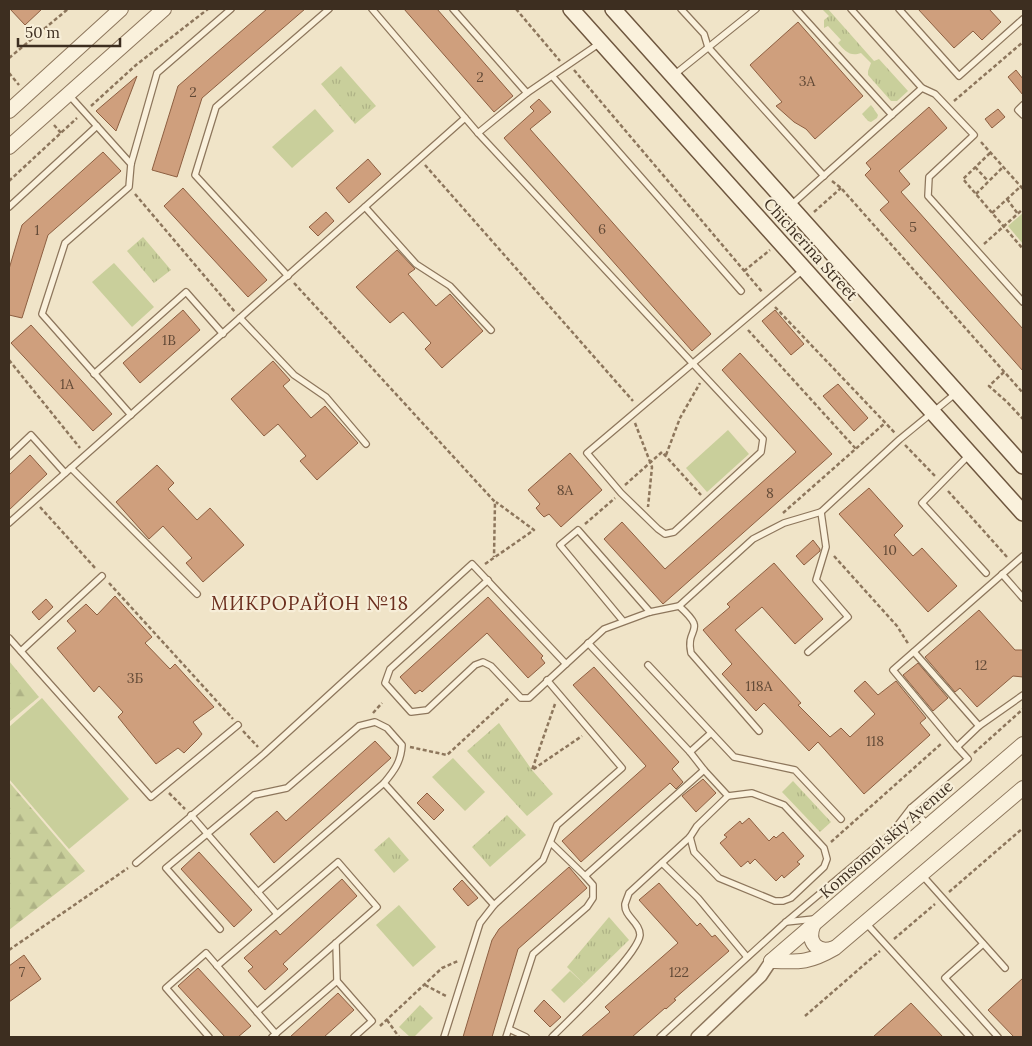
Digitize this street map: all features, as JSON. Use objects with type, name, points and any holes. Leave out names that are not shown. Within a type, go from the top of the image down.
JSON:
[{"type":"main road","name":"Chicherina Street","points":[[571,9],[1023,513]]},
{"type":"main road","name":"Chicherina Street","points":[[613,9],[1023,466]]},
{"type":"street","points":[[9,111],[121,9]]},
{"type":"street","points":[[12,140],[68,94],[162,10]]},
{"type":"street","name":"Komsomol'skiy Avenue","points":[[697,1037],[761,976],[771,961],[1023,744]]},
{"type":"street","points":[[771,961],[802,962],[818,958],[835,948],[1023,788]]},
{"type":"street","points":[[817,922],[811,938],[815,945],[824,950],[835,948]]},
{"type":"lane","points":[[130,415],[42,314],[65,243],[129,187],[130,164],[157,73],[231,9]]},
{"type":"lane","points":[[288,276],[195,175],[216,107],[329,9]]},
{"type":"lane","points":[[372,9],[478,133],[693,362],[763,439],[761,452],[674,532],[666,534],[658,530],[620,492],[587,453],[693,362],[805,268]]},
{"type":"lane","points":[[453,9],[527,93]]},
{"type":"lane","points":[[681,9],[704,34],[708,47],[824,176]]},
{"type":"lane","points":[[673,76],[756,9]]},
{"type":"lane","points":[[796,9],[892,115]]},
{"type":"lane","points":[[851,9],[922,88],[935,94],[974,136],[929,177],[928,196],[1023,302]]},
{"type":"lane","points":[[899,9],[959,76],[1023,19]]},
{"type":"lane","points":[[478,133],[527,93],[601,42]]},
{"type":"lane","points":[[552,76],[741,291]]},
{"type":"lane","points":[[790,206],[922,88]]},
{"type":"lane","points":[[68,94],[130,164]]},
{"type":"lane","points":[[1023,105],[1018,110],[1023,116]]},
{"type":"lane","points":[[9,523],[465,118]]},
{"type":"lane","points":[[9,207],[97,126]]},
{"type":"lane","points":[[365,207],[416,264],[450,286],[491,330]]},
{"type":"lane","points":[[94,374],[186,292],[223,334]]},
{"type":"lane","points":[[240,318],[294,375],[326,397],[366,444]]},
{"type":"lane","points":[[488,580],[390,669],[385,683],[411,712],[427,710],[475,665],[483,662],[491,666],[521,698],[529,698],[604,628],[650,612],[679,606],[753,539],[784,523],[821,512],[900,439],[933,414],[957,392]]},
{"type":"lane","points":[[9,456],[31,435],[65,473]]},
{"type":"lane","points":[[970,454],[922,503],[986,573]]},
{"type":"lane","points":[[71,468],[197,594]]},
{"type":"lane","points":[[808,652],[848,617],[816,580],[826,548],[821,512]]},
{"type":"lane","points":[[623,621],[560,545],[578,530],[650,612]]},
{"type":"lane","points":[[660,1037],[786,922],[891,834],[911,808],[968,759],[893,670],[1023,556]]},
{"type":"lane","points":[[136,863],[264,754],[472,564],[566,664]]},
{"type":"lane","points":[[1002,574],[1023,598]]},
{"type":"lane","points":[[21,651],[102,576]]},
{"type":"lane","points":[[679,606],[693,618],[696,625],[689,645],[691,653],[759,731]]},
{"type":"lane","points":[[9,638],[151,798],[238,725]]},
{"type":"lane","points":[[588,643],[690,752],[728,796]]},
{"type":"lane","points":[[914,652],[979,726]]},
{"type":"lane","points":[[648,665],[734,757],[795,770],[841,819]]},
{"type":"lane","points":[[444,1037],[480,923],[494,905],[543,860],[557,825],[622,768],[547,680]]},
{"type":"lane","points":[[957,747],[979,726],[1023,695]]},
{"type":"lane","points":[[220,930],[166,868],[254,795],[287,788],[359,726],[375,722],[388,728],[402,745],[401,757],[395,770],[384,783],[258,892]]},
{"type":"lane","points":[[690,752],[712,733]]},
{"type":"lane","points":[[585,876],[704,770]]},
{"type":"lane","points":[[384,783],[494,905]]},
{"type":"lane","points":[[552,1037],[614,974],[636,943],[640,935],[638,926],[628,915],[625,904],[629,893],[690,837],[697,826],[728,796],[752,793],[784,806],[824,848],[827,858],[824,868],[791,898],[775,901],[719,878],[694,852],[690,837]]},
{"type":"lane","points":[[911,808],[929,826]]},
{"type":"lane","points":[[191,815],[277,914]]},
{"type":"lane","points":[[506,1037],[533,954],[586,907],[593,898],[593,885],[551,843]]},
{"type":"lane","points":[[218,966],[338,862],[377,907],[257,1012]]},
{"type":"lane","points":[[662,862],[698,898],[748,957]]},
{"type":"lane","points":[[922,874],[1006,968]]},
{"type":"lane","points":[[786,922],[817,922]]},
{"type":"lane","points":[[865,922],[970,1037]]},
{"type":"lane","points":[[336,943],[337,981],[372,1021],[354,1037]]},
{"type":"lane","points":[[983,944],[945,978],[998,1037]]},
{"type":"lane","points":[[209,1037],[166,988],[206,953],[257,1012],[274,1036],[337,981]]},
{"type":"lane","points":[[509,1029],[526,1037]]},
{"type":"path","points":[[9,58],[68,9]]},
{"type":"path","points":[[9,181],[136,65],[208,9]]},
{"type":"path","points":[[948,107],[1023,42]]},
{"type":"path","points":[[974,136],[1022,188],[1007,199],[992,214]]},
{"type":"path","points":[[990,153],[962,179],[1023,249]]},
{"type":"path","points":[[419,159],[639,408]]},
{"type":"path","points":[[975,167],[988,181]]},
{"type":"path","points":[[976,194],[1003,167]]},
{"type":"path","points":[[824,176],[841,188],[1023,393]]},
{"type":"path","points":[[129,187],[240,318]]},
{"type":"path","points":[[1007,199],[1018,214]]},
{"type":"path","points":[[977,250],[1023,210]]},
{"type":"path","points":[[288,276],[495,502],[534,530],[478,569]]},
{"type":"path","points":[[741,322],[856,449]]},
{"type":"path","points":[[9,360],[85,455]]},
{"type":"path","points":[[1004,372],[989,386],[1023,419]]},
{"type":"path","points":[[666,456],[680,418],[704,376]]},
{"type":"path","points":[[631,415],[652,467],[647,518]]},
{"type":"path","points":[[782,514],[885,423]]},
{"type":"path","points":[[578,530],[662,452],[707,502]]},
{"type":"path","points":[[34,500],[264,754]]},
{"type":"path","points":[[494,557],[495,502]]},
{"type":"path","points":[[826,548],[897,626],[914,652]]},
{"type":"path","points":[[402,745],[447,756],[515,692]]},
{"type":"path","points":[[559,693],[532,770],[590,730]]},
{"type":"path","points":[[968,759],[1023,709]]},
{"type":"path","points":[[824,848],[949,737]]},
{"type":"path","points":[[163,788],[191,815]]},
{"type":"path","points":[[805,1016],[1023,828]]},
{"type":"path","points":[[9,950],[136,863]]},
{"type":"path","points":[[374,1032],[442,968],[453,962],[469,959]]},
{"type":"path","points":[[425,985],[455,1002]]},
{"type":"path","points":[[387,1020],[399,1037]]},
{"type":"green space","points":[[822,9],[828,9],[874,61],[879,59],[908,91],[897,101],[891,101],[868,75],[871,63],[861,53],[851,54],[845,51],[838,43],[841,40],[828,26],[824,28],[824,20],[829,16]]},
{"type":"green space","points":[[341,66],[376,106],[355,124],[321,84]]},
{"type":"green space","points":[[871,105],[878,115],[871,122],[862,114]]},
{"type":"green space","points":[[315,109],[334,131],[292,168],[272,147]]},
{"type":"green space","points":[[1023,213],[1023,244],[1008,226]]},
{"type":"green space","points":[[143,237],[171,270],[154,283],[127,251]]},
{"type":"green space","points":[[114,263],[154,307],[132,327],[92,282]]},
{"type":"green space","points":[[728,430],[749,454],[707,492],[686,468]]},
{"type":"green space","points":[[9,661],[39,697],[9,722]]},
{"type":"green space","points":[[42,698],[129,799],[69,849],[9,779],[9,727]]},
{"type":"green space","points":[[499,723],[532,770],[553,794],[527,816],[467,751]]},
{"type":"green space","points":[[453,758],[485,792],[465,811],[432,777]]},
{"type":"green space","points":[[793,781],[831,822],[820,832],[782,792]]},
{"type":"green space","points":[[9,782],[85,871],[9,930]]},
{"type":"green space","points":[[507,815],[526,835],[490,867],[472,847]]},
{"type":"green space","points":[[389,837],[409,860],[394,873],[374,850]]},
{"type":"green space","points":[[399,905],[436,947],[413,967],[376,925]]},
{"type":"green space","points":[[609,917],[629,940],[584,984],[567,967]]},
{"type":"green space","points":[[570,971],[584,984],[564,1003],[551,990]]},
{"type":"green space","points":[[420,1005],[433,1018],[414,1037],[410,1037],[399,1027]]},
{"type":"building","points":[[10,9],[42,9],[25,25]]},
{"type":"building","points":[[267,9],[305,9],[202,98],[177,177],[152,170],[178,86]]},
{"type":"building","points":[[404,9],[437,9],[513,96],[494,112]]},
{"type":"building","points":[[918,9],[989,9],[1001,22],[982,40],[973,31],[954,48]]},
{"type":"building","points":[[798,22],[863,96],[815,139],[806,129],[794,122],[776,106],[782,102],[750,65]]},
{"type":"building","points":[[1016,70],[1023,79],[1023,95],[1008,77]]},
{"type":"building","points":[[137,76],[116,131],[96,111]]},
{"type":"building","points":[[539,99],[551,112],[530,129],[711,334],[692,351],[504,138],[534,111],[530,107]]},
{"type":"building","points":[[929,107],[947,128],[899,171],[910,184],[901,192],[1023,329],[1023,371],[880,210],[889,202],[865,175],[871,169],[866,163]]},
{"type":"building","points":[[998,109],[1005,117],[992,128],[985,119]]},
{"type":"building","points":[[103,152],[121,171],[48,235],[22,318],[9,315],[9,269],[22,225]]},
{"type":"building","points":[[368,159],[381,174],[349,203],[336,188]]},
{"type":"building","points":[[183,188],[267,280],[248,297],[164,206]]},
{"type":"building","points":[[326,212],[334,221],[318,236],[309,227]]},
{"type":"building","points":[[397,250],[415,269],[408,274],[436,306],[450,294],[483,331],[442,368],[425,349],[431,343],[403,312],[390,323],[356,287]]},
{"type":"building","points":[[183,310],[200,330],[140,383],[123,363]]},
{"type":"building","points":[[775,310],[804,344],[791,355],[762,321]]},
{"type":"building","points":[[31,325],[112,414],[93,431],[11,343]]},
{"type":"building","points":[[740,353],[832,454],[663,604],[604,539],[622,522],[665,569],[796,452],[722,370]]},
{"type":"building","points":[[273,361],[290,380],[283,386],[311,418],[325,406],[358,443],[317,480],[300,461],[306,456],[278,424],[264,436],[231,399]]},
{"type":"building","points":[[838,384],[868,418],[854,431],[823,396]]},
{"type":"building","points":[[570,453],[602,490],[561,527],[549,514],[544,517],[540,513],[536,508],[540,504],[528,490]]},
{"type":"building","points":[[30,455],[47,474],[9,510],[9,475]]},
{"type":"building","points":[[157,465],[174,483],[168,489],[197,520],[210,508],[244,545],[203,582],[186,563],[192,558],[163,526],[149,539],[116,502]]},
{"type":"building","points":[[869,488],[903,526],[894,535],[913,556],[922,548],[957,586],[928,612],[839,514]]},
{"type":"building","points":[[813,540],[820,551],[804,565],[796,556]]},
{"type":"building","points":[[774,563],[823,619],[795,644],[762,607],[735,630],[801,703],[798,705],[830,737],[841,728],[850,737],[875,714],[854,691],[865,681],[878,695],[896,681],[926,718],[920,723],[930,735],[864,794],[818,742],[809,751],[764,703],[756,711],[722,674],[732,664],[703,630],[730,607],[727,604]]},
{"type":"building","points":[[115,596],[152,637],[145,643],[170,669],[175,664],[214,707],[193,722],[202,734],[184,753],[178,748],[156,764],[118,717],[123,712],[99,686],[94,692],[57,648],[76,631],[67,621],[86,604],[97,615]]},
{"type":"building","points":[[488,597],[543,656],[541,658],[545,663],[528,678],[487,633],[422,692],[420,690],[415,694],[400,677]]},
{"type":"building","points":[[46,599],[53,607],[39,620],[32,612]]},
{"type":"building","points":[[979,610],[1015,650],[1023,650],[1023,677],[1013,676],[977,707],[960,688],[955,692],[925,657]]},
{"type":"building","points":[[918,663],[948,698],[933,711],[903,675]]},
{"type":"building","points":[[594,667],[679,762],[672,769],[683,782],[676,789],[670,783],[581,862],[562,841],[646,766],[573,685]]},
{"type":"building","points":[[375,741],[391,758],[274,863],[250,834],[277,811],[286,821]]},
{"type":"building","points":[[703,779],[716,793],[696,812],[682,796]]},
{"type":"building","points":[[427,793],[444,810],[434,820],[417,803]]},
{"type":"building","points":[[749,818],[769,841],[774,836],[776,838],[783,832],[804,856],[797,862],[800,864],[784,878],[782,875],[776,881],[755,859],[750,864],[748,861],[741,867],[720,843],[727,837],[724,835],[740,821],[742,824]]},
{"type":"building","points":[[199,852],[252,910],[234,927],[181,869]]},
{"type":"building","points":[[569,867],[587,888],[518,949],[492,1037],[463,1037],[492,940],[499,929]]},
{"type":"building","points":[[342,879],[357,896],[283,964],[288,969],[265,990],[248,971],[253,967],[244,958],[276,930],[280,935]]},
{"type":"building","points":[[462,880],[478,898],[468,906],[453,889]]},
{"type":"building","points":[[659,883],[697,926],[700,923],[712,937],[715,935],[729,951],[674,999],[676,1000],[666,1009],[632,1037],[581,1037],[610,1012],[605,1007],[678,943],[639,900]]},
{"type":"building","points":[[24,955],[41,979],[9,1002],[9,966]]},
{"type":"building","points":[[198,968],[251,1026],[238,1037],[225,1037],[178,986]]},
{"type":"building","points":[[1023,978],[1023,1037],[1014,1037],[988,1010]]},
{"type":"building","points":[[338,993],[354,1010],[324,1037],[290,1037]]},
{"type":"building","points":[[544,1000],[561,1017],[550,1027],[534,1011]]},
{"type":"building","points":[[911,1003],[943,1037],[873,1037]]},
{"type":"district","name":"МИКРОРАЙОН №18","points":[[310,603]]}]
